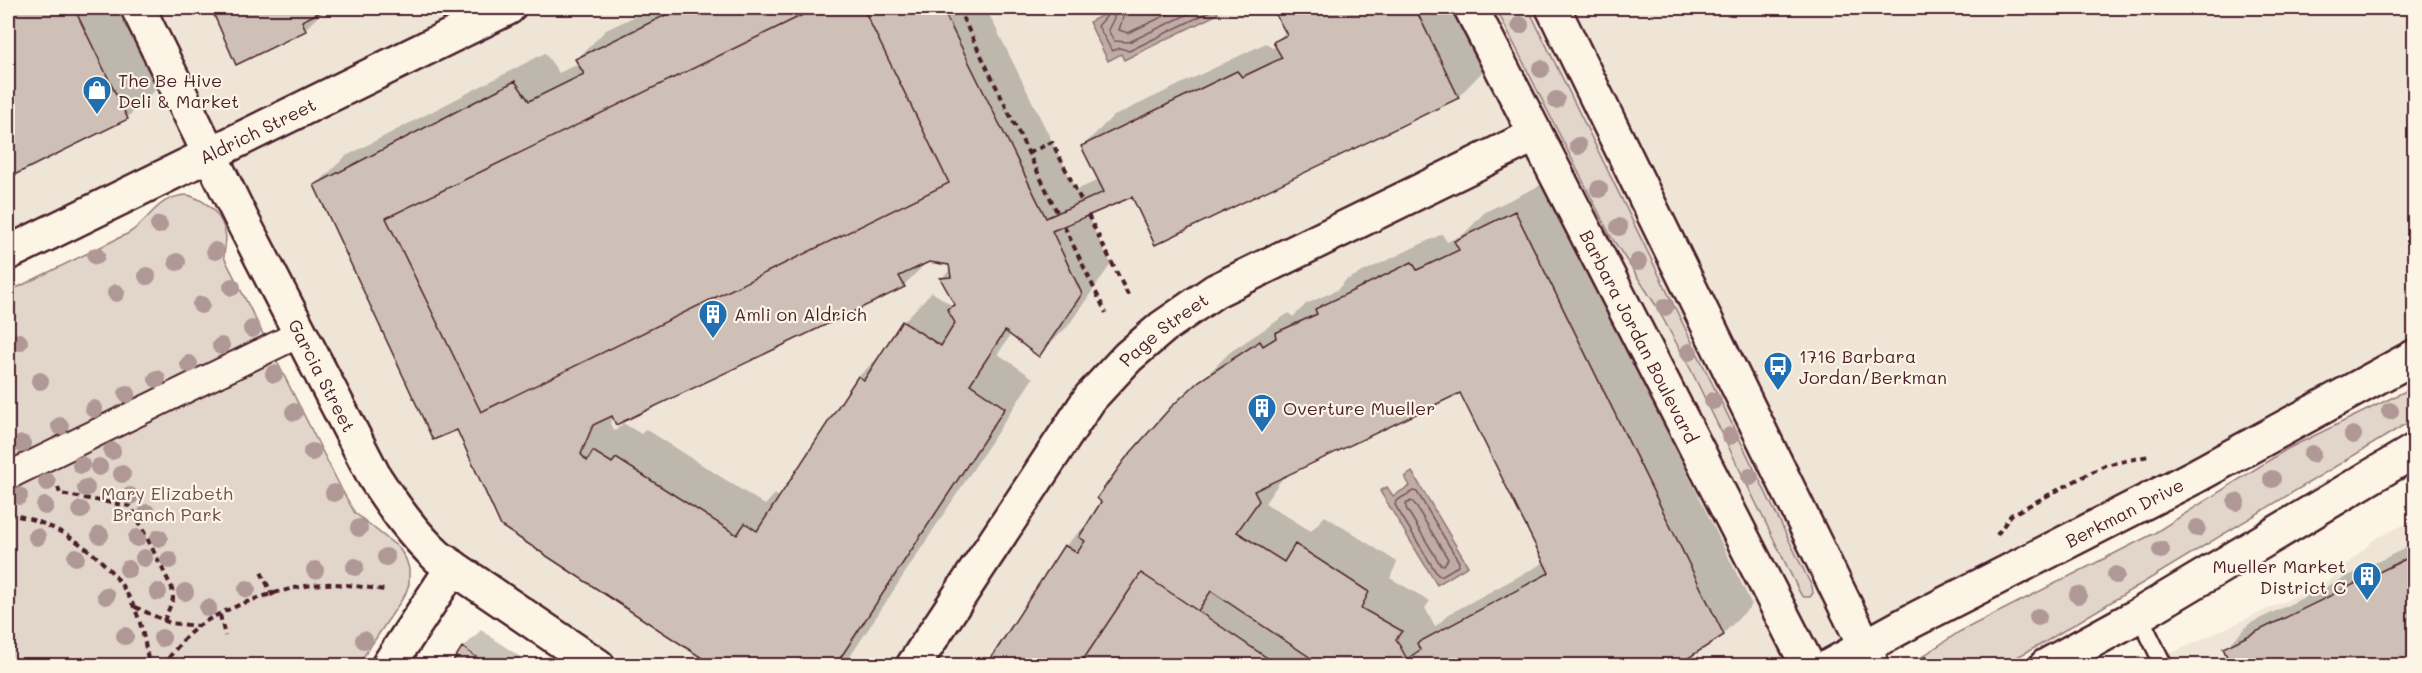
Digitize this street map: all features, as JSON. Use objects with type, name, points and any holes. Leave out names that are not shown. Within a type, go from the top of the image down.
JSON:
[{"type":"street","name":"Garcia Street","points":[[138,8],[209,154],[375,478],[398,512],[423,543],[438,557],[598,666]]},
{"type":"street","name":"Aldrich Street","points":[[8,253],[508,8]]},
{"type":"street","name":"Barbara Jordan Boulevard","points":[[1471,8],[1808,666]]},
{"type":"street","points":[[1553,8],[1868,656]]},
{"type":"street","name":"Page Street","points":[[913,666],[1090,398],[1128,357],[1163,327],[1215,291],[1535,135]]},
{"type":"street","points":[[8,476],[301,333]]},
{"type":"street","name":"Berkman Drive","points":[[1830,666],[1868,656],[2415,357]]},
{"type":"street","points":[[2046,666],[2139,615],[2415,451]]},
{"type":"street","points":[[388,666],[453,567]]},
{"type":"lane","points":[[2139,615],[2164,666]]},
{"type":"path","points":[[958,8],[1058,214]]},
{"type":"path","points":[[1029,153],[1052,142],[1082,202]]},
{"type":"path","points":[[1088,215],[1128,295]]},
{"type":"path","points":[[1064,226],[1106,313]]},
{"type":"path","points":[[51,455],[62,476],[58,487],[60,494],[130,506],[133,510],[171,588],[173,599],[164,621]]},
{"type":"path","points":[[1991,543],[2011,515],[2106,465],[2156,455]]},
{"type":"path","points":[[8,514],[43,524],[65,534],[87,548],[105,566],[134,607],[149,666]]},
{"type":"path","points":[[261,572],[275,600]]},
{"type":"path","points":[[162,666],[198,626],[271,594],[308,586],[334,584],[385,590]]},
{"type":"path","points":[[134,607],[164,621],[198,626]]},
{"type":"path","points":[[220,615],[225,636]]},
{"type":"path","points":[[1924,655],[1930,666]]},
{"type":"shaded area","points":[[8,8],[2414,8],[2414,357],[1840,665],[599,665],[438,557],[209,154],[8,253]]},
{"type":"shaded area","name":"Mueller Market District C","points":[[2414,520],[2414,665],[2144,666],[2328,581],[2376,538]]},
{"type":"green space","points":[[1496,8],[1528,8],[1812,587],[1813,593],[1810,597],[1804,597],[1800,593],[1691,370],[1655,304],[1610,235]]},
{"type":"green space","name":"Mary Elizabeth Branch Park","points":[[188,195],[208,205],[222,222],[226,237],[224,257],[355,513],[399,548],[406,559],[409,584],[405,595],[358,665],[8,666],[8,292],[129,233],[169,199]]},
{"type":"green space","points":[[2414,387],[2414,419],[2040,645],[2002,665],[1917,665],[1920,658],[1959,632],[2153,534],[2287,449]]},
{"type":"water","points":[[1097,8],[1220,8],[1216,9],[1218,14],[1124,60],[1121,54],[1108,61],[1089,22],[1101,16]]},
{"type":"water","points":[[1412,472],[1468,566],[1437,585],[1380,491],[1387,487],[1393,496],[1410,486],[1405,477]]},
{"type":"building","points":[[8,8],[74,8],[128,119],[8,178]]},
{"type":"building","points":[[211,8],[328,8],[302,21],[306,31],[236,65]]},
{"type":"building","name":"Amli on Aldrich","points":[[680,8],[817,8],[386,218],[481,412],[949,183],[863,8],[942,8],[1046,218],[1104,192],[1081,146],[1237,71],[1242,77],[1282,58],[1273,42],[1287,35],[1272,8],[1415,8],[1459,98],[1155,245],[1132,197],[1052,231],[1082,294],[1039,357],[1005,331],[970,384],[1005,408],[835,666],[714,666],[501,526],[457,430],[433,440],[314,185],[515,81],[529,101],[584,74],[575,59]],"holes":[[[929,262],[949,265],[951,277],[940,278],[955,305],[947,309],[955,323],[941,346],[902,321],[864,380],[858,376],[757,531],[745,523],[737,535],[616,458],[612,463],[593,451],[587,461],[581,454],[593,425],[612,416],[616,425],[905,287],[899,276]]]},
{"type":"building","points":[[817,8],[863,8],[949,183],[481,412],[386,218]]},
{"type":"building","name":"Overture Mueller","points":[[1515,211],[1724,635],[1676,666],[1323,666],[1211,591],[1198,611],[1141,573],[1079,666],[986,666],[1064,545],[1077,553],[1085,541],[1079,537],[1101,502],[1097,498],[1125,459],[1171,407],[1199,381],[1260,341],[1263,346],[1276,338],[1275,333],[1317,314],[1315,309],[1412,262],[1417,270],[1459,250],[1454,241]],"holes":[[[1460,393],[1549,573],[1417,643],[1420,650],[1407,659],[1396,639],[1402,631],[1361,608],[1369,592],[1295,544],[1284,562],[1237,532],[1259,501],[1254,491]]]},
{"type":"building","name":"Mueller Market District C","points":[[2414,555],[2414,666],[2231,666],[2223,648]]},
{"type":"building","points":[[1141,573],[1198,611],[1279,666],[1079,666]]},
{"type":"building","points":[[462,647],[489,666],[450,666]]},
{"type":"place","name":"The Be Hive Deli & Market","points":[[97,116]]},
{"type":"place","name":"Amli on Aldrich","points":[[713,340]]},
{"type":"place","name":"1716 Barbara Jordan/Berkman","points":[[1778,392]]},
{"type":"place","name":"Overture Mueller","points":[[1262,434]]},
{"type":"place","name":"Mueller Market District C","points":[[2367,602]]}]
